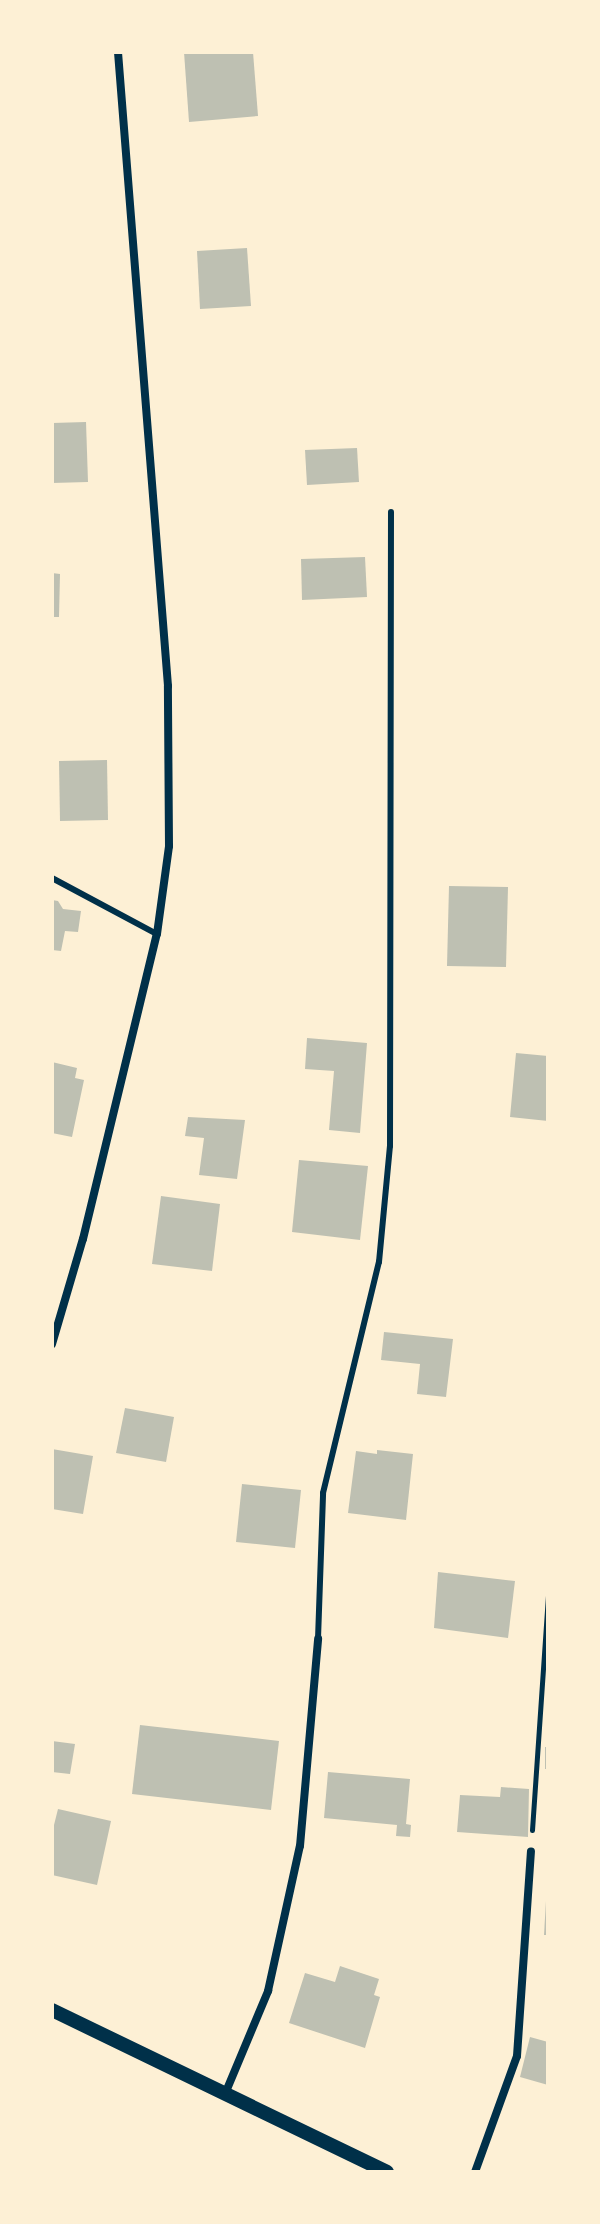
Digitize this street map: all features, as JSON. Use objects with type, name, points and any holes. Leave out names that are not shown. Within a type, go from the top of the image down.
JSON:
[{"type":"street","points":[[52,1344],[83,1239],[157,934],[169,846],[168,686],[118,52]]},
{"type":"street","points":[[225,2094],[268,1991],[300,1846],[318,1639]]},
{"type":"street","points":[[475,2172],[517,2056],[531,1851]]},
{"type":"street","points":[[52,2010],[387,2172]]},
{"type":"lane","points":[[318,1639],[323,1493],[379,1262],[390,1146],[391,512]]},
{"type":"lane","points":[[52,878],[157,934]]},
{"type":"path","points":[[531,1851],[548,1594]]},
{"type":"building","points":[[184,52],[253,52],[258,116],[189,122]]},
{"type":"building","points":[[247,248],[251,306],[200,309],[197,251]]},
{"type":"building","points":[[86,422],[88,482],[52,483],[52,423]]},
{"type":"building","points":[[357,448],[359,482],[307,485],[305,450]]},
{"type":"building","points":[[365,557],[367,597],[302,600],[301,559]]},
{"type":"building","points":[[52,573],[60,574],[59,617],[52,617]]},
{"type":"building","points":[[107,760],[108,820],[60,821],[59,761]]},
{"type":"building","points":[[449,886],[508,887],[506,967],[447,966]]},
{"type":"building","points":[[52,900],[58,901],[63,909],[81,911],[78,932],[65,931],[61,951],[52,950]]},
{"type":"building","points":[[307,1038],[367,1043],[360,1133],[329,1130],[334,1071],[305,1069]]},
{"type":"building","points":[[516,1053],[548,1056],[548,1121],[510,1117]]},
{"type":"building","points":[[52,1062],[77,1068],[75,1078],[84,1080],[72,1137],[52,1133]]},
{"type":"building","points":[[188,1117],[245,1120],[237,1179],[199,1175],[204,1138],[185,1136]]},
{"type":"building","points":[[299,1160],[368,1166],[360,1240],[292,1232]]},
{"type":"building","points":[[161,1196],[220,1204],[212,1271],[152,1264]]},
{"type":"building","points":[[384,1332],[453,1339],[446,1397],[417,1394],[420,1364],[381,1360]]},
{"type":"building","points":[[125,1408],[174,1417],[166,1462],[116,1453]]},
{"type":"building","points":[[52,1449],[93,1456],[83,1514],[52,1509]]},
{"type":"building","points":[[377,1450],[413,1454],[406,1520],[348,1513],[356,1451],[377,1454]]},
{"type":"building","points":[[242,1484],[301,1490],[295,1548],[236,1542]]},
{"type":"building","points":[[438,1572],[515,1581],[508,1638],[434,1628]]},
{"type":"building","points":[[140,1725],[279,1741],[271,1810],[132,1794]]},
{"type":"building","points":[[52,1741],[75,1744],[70,1774],[52,1772]]},
{"type":"building","points":[[545,1747],[548,1747],[548,1769],[545,1769]]},
{"type":"building","points":[[328,1772],[410,1779],[406,1824],[411,1825],[410,1837],[396,1836],[397,1825],[324,1818]]},
{"type":"building","points":[[501,1787],[529,1789],[528,1837],[457,1832],[460,1795],[500,1797]]},
{"type":"building","points":[[58,1809],[111,1821],[97,1885],[52,1875],[52,1833]]},
{"type":"building","points":[[546,1901],[548,1935],[544,1935]]},
{"type":"building","points":[[340,1966],[379,1979],[374,1995],[380,1997],[365,2048],[289,2023],[305,1973],[335,1982]]},
{"type":"building","points":[[530,2037],[548,2042],[548,2085],[520,2077]]}]
